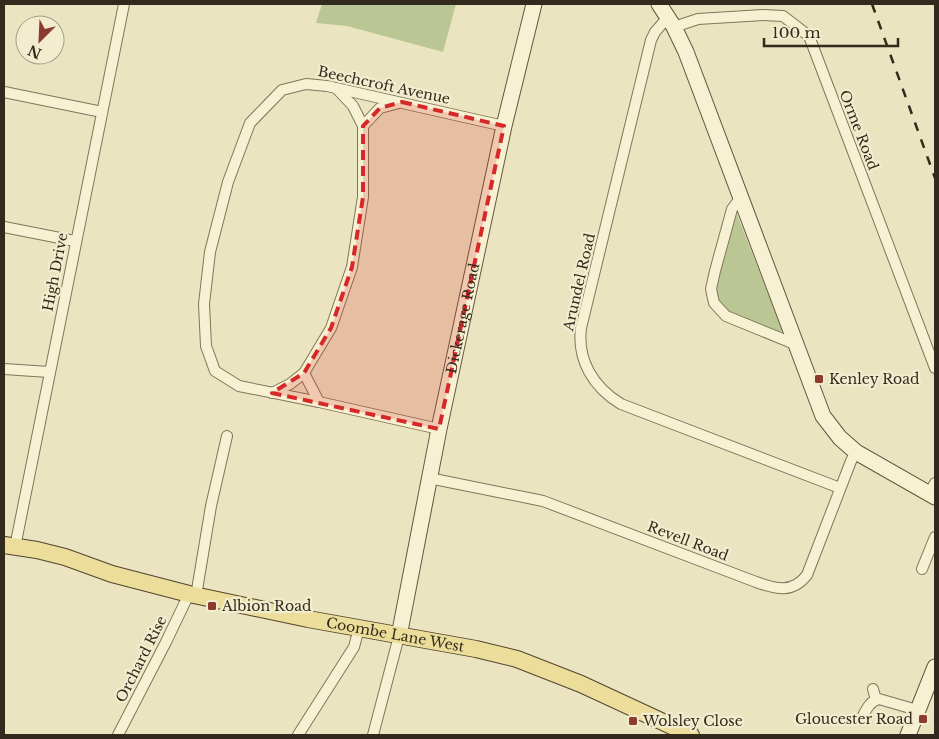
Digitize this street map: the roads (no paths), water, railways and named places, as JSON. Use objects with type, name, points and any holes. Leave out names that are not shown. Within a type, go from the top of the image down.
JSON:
[{"type":"main road","name":"Coombe Lane West","points":[[9,546],[65,557],[112,574],[192,595],[399,636],[476,649],[530,663],[624,703],[691,735]]},
{"type":"street","name":"High Drive","points":[[9,546],[49,372],[124,4]]},
{"type":"street","name":"Dickerage Road","points":[[399,636],[439,429],[504,126],[534,4]]},
{"type":"street","points":[[659,4],[671,22],[686,52],[824,416],[840,438],[856,452],[933,491]]},
{"type":"street","name":"Orme Road","points":[[671,22],[763,14],[783,16],[809,36],[935,368]]},
{"type":"street","name":"Arundel Road","points":[[671,22],[658,28],[651,40],[646,59],[581,328],[580,344],[584,362],[591,376],[601,389],[621,404],[840,488]]},
{"type":"street","name":"Beechcroft Avenue","points":[[439,429],[238,386],[215,371],[206,346],[204,304],[210,252],[228,182],[250,123],[282,90],[306,84],[327,86],[504,126]]},
{"type":"street","points":[[272,393],[290,384],[304,373],[331,328],[352,267],[364,197],[364,126],[353,106],[336,89]]},
{"type":"street","points":[[4,92],[102,112]]},
{"type":"street","points":[[364,126],[380,108],[402,102]]},
{"type":"street","points":[[741,197],[732,209],[715,271],[711,289],[714,303],[726,316],[797,345]]},
{"type":"street","points":[[4,227],[75,242]]},
{"type":"street","points":[[4,369],[49,372]]},
{"type":"street","points":[[304,373],[319,402]]},
{"type":"street","points":[[192,595],[227,436]]},
{"type":"street","name":"Revell Road","points":[[429,478],[512,493],[543,501],[776,589],[787,588],[802,582],[807,574],[851,460],[856,452]]},
{"type":"street","points":[[922,569],[935,537]]},
{"type":"street","name":"Orchard Rise","points":[[118,735],[192,595]]},
{"type":"street","points":[[298,735],[354,647],[359,628]]},
{"type":"street","points":[[373,735],[399,636]]},
{"type":"street","points":[[908,735],[935,668]]},
{"type":"street","points":[[873,689],[876,700]]},
{"type":"street","points":[[861,720],[868,707],[879,699],[917,710]]},
{"type":"railway","points":[[872,4],[935,178]]},
{"type":"place","name":"Kenley Road","points":[[819,379]]},
{"type":"place","name":"Albion Road","points":[[212,606]]},
{"type":"place","name":"Gloucester Road","points":[[923,719]]},
{"type":"place","name":"Wolsley Close","points":[[633,721]]}]
